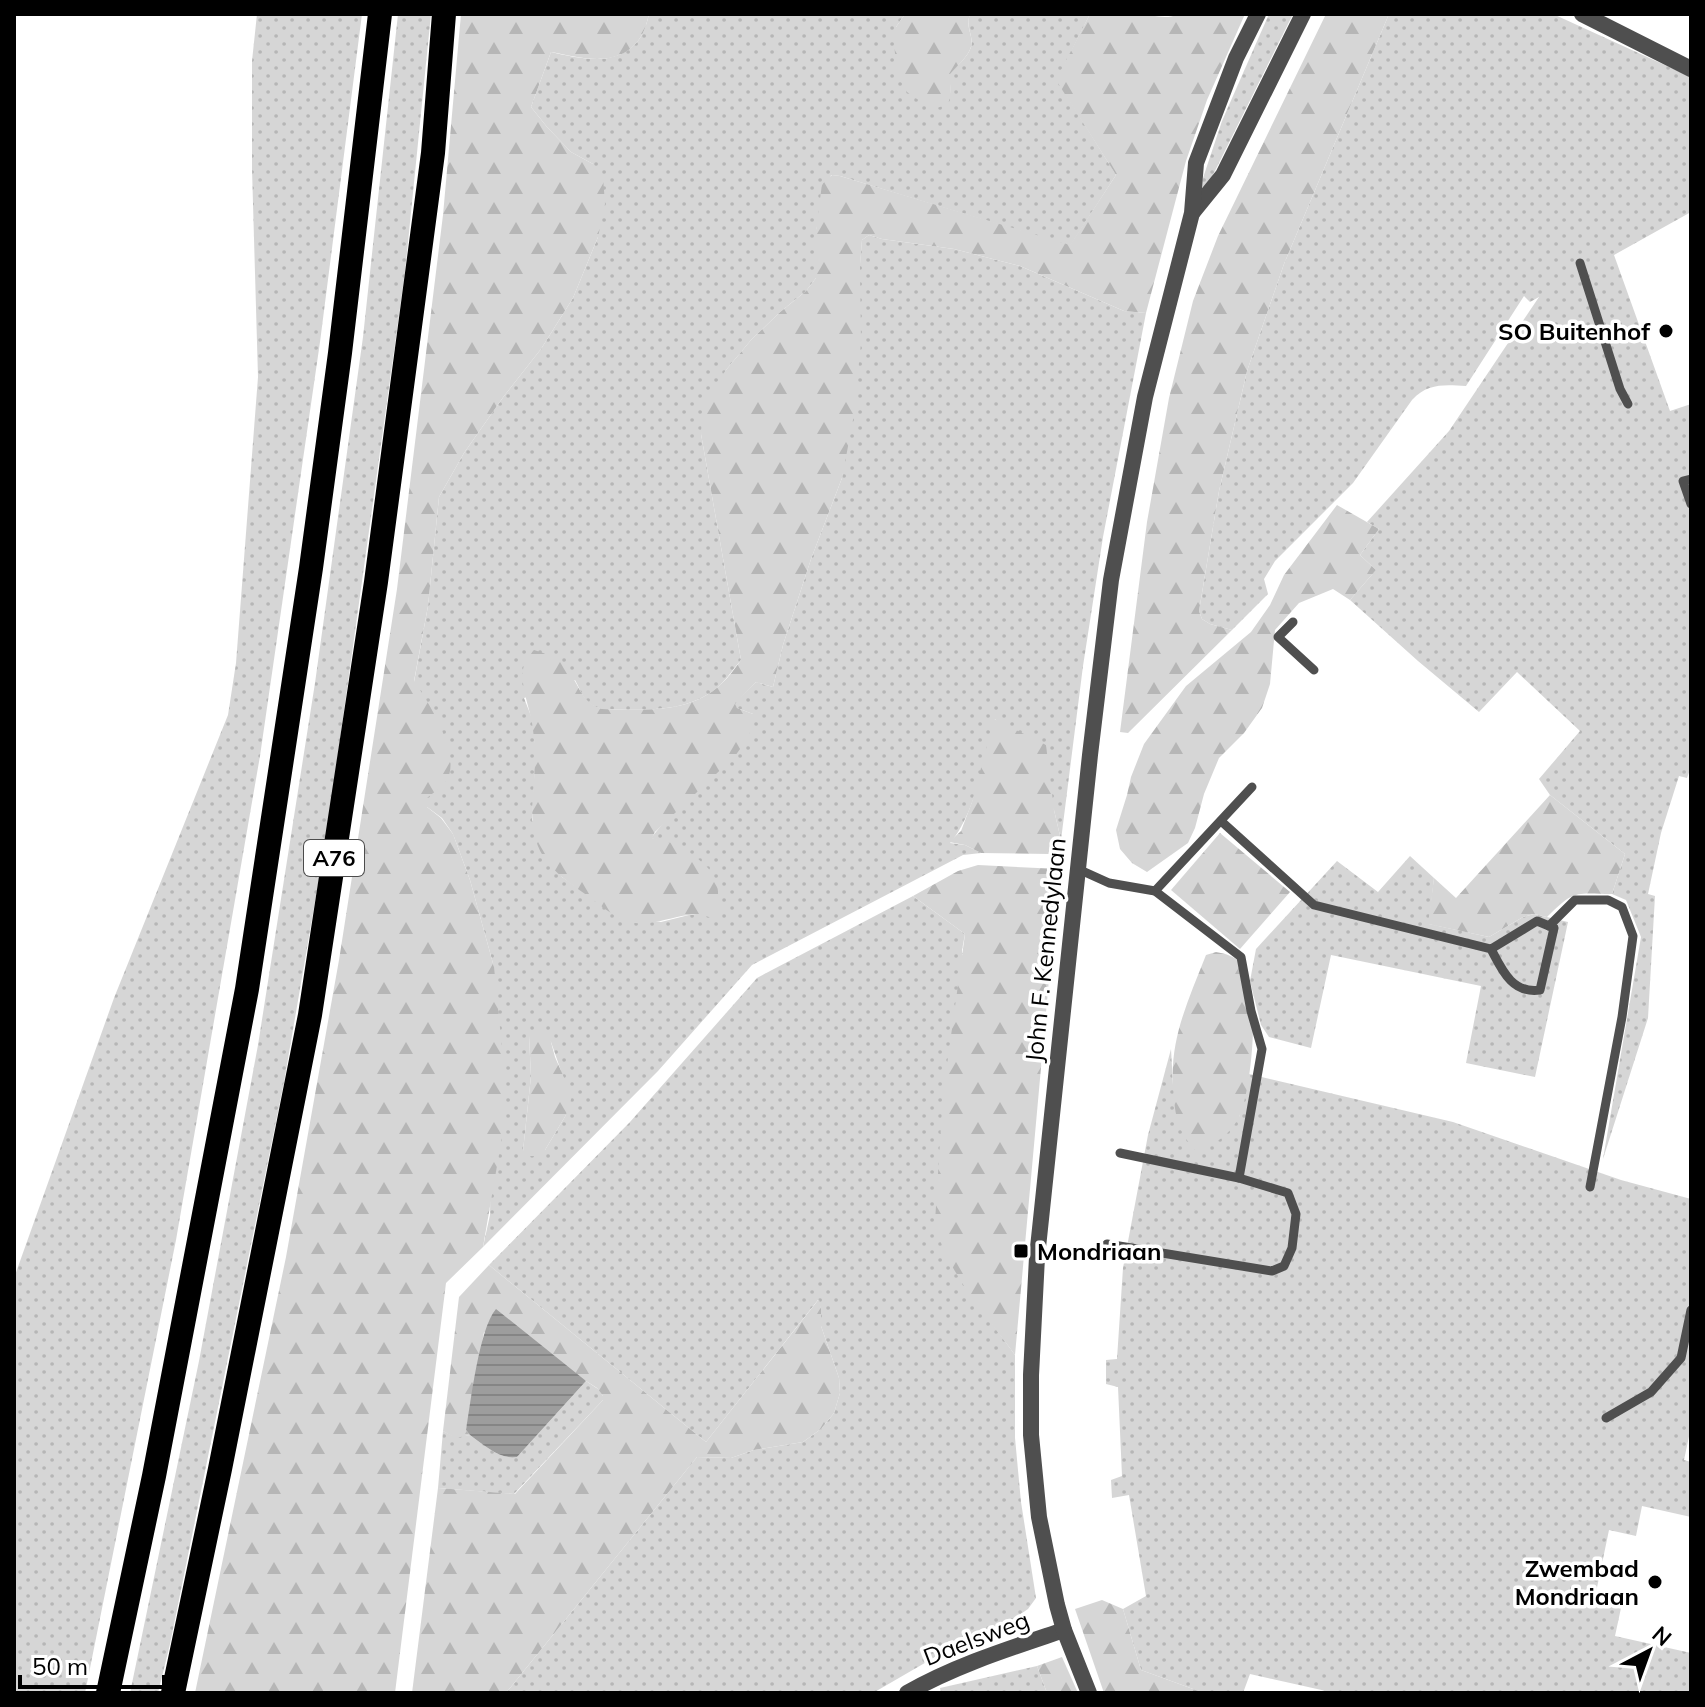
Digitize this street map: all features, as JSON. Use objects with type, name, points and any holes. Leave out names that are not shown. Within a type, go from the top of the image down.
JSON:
[{"type":"highway","name":"A76","points":[[108,1693],[154,1476],[247,989],[315,538],[344,324],[380,14]]},
{"type":"highway","name":"A76","points":[[173,1693],[224,1453],[310,1015],[380,552],[433,153],[444,14]]},
{"type":"street","name":"John F. Kennedylaan","points":[[1089,1693],[1064,1630],[1050,1580],[1039,1517],[1031,1435],[1037,1257],[1111,580],[1145,397],[1192,213],[1196,163],[1236,58],[1258,14]]},
{"type":"street","name":"John F. Kennedylaan","points":[[1192,213],[1223,175],[1303,14]]},
{"type":"street","points":[[1582,14],[1691,69]]},
{"type":"street","name":"Daelsweg","points":[[907,1693],[934,1678],[1064,1630]]},
{"type":"lane","points":[[1580,263],[1620,389],[1628,404]]},
{"type":"lane","points":[[1691,479],[1683,481],[1691,504]]},
{"type":"lane","points":[[1293,622],[1278,637],[1314,670]]},
{"type":"lane","points":[[1155,891],[1252,787]]},
{"type":"lane","points":[[1221,821],[1314,905],[1491,949],[1537,921],[1554,928],[1540,990],[1528,991],[1511,983],[1491,949]]},
{"type":"lane","points":[[1078,869],[1109,883],[1155,891],[1241,957],[1262,1049],[1239,1178]]},
{"type":"lane","points":[[1549,926],[1575,900],[1608,900],[1622,907],[1633,936],[1622,1017],[1590,1187]]},
{"type":"lane","points":[[1107,1244],[1272,1271],[1284,1266],[1292,1248],[1296,1214],[1288,1193],[1239,1178],[1120,1153]]},
{"type":"lane","points":[[1606,1418],[1651,1392],[1681,1358],[1691,1310]]},
{"type":"green space","points":[[257,14],[362,14],[320,342],[260,756],[176,1240],[85,1693],[14,1693],[14,1278],[114,998],[228,715],[236,663],[258,377],[252,169],[252,61]]},
{"type":"green space","points":[[398,14],[431,14],[405,272],[328,826],[284,1082],[170,1644],[158,1693],[130,1693],[199,1361],[258,1045],[315,683],[363,337]]},
{"type":"green space","points":[[461,14],[649,14],[640,38],[622,54],[599,59],[551,52],[531,107],[571,152],[593,164],[603,177],[605,204],[598,237],[573,298],[541,349],[464,453],[439,497],[428,606],[414,681],[442,730],[450,758],[446,781],[427,798],[427,807],[441,818],[453,834],[470,880],[494,967],[503,1058],[503,1131],[483,1247],[446,1283],[395,1693],[195,1693],[286,1257],[339,960],[397,589],[443,215]]},
{"type":"green space","points":[[649,14],[905,14],[896,27],[951,94],[949,74],[971,47],[970,14],[1090,14],[1057,80],[1116,175],[1070,246],[831,175],[816,230],[816,278],[806,291],[751,340],[726,370],[701,434],[741,660],[709,694],[695,701],[665,708],[602,709],[588,702],[575,680],[524,698],[533,721],[536,755],[532,820],[562,877],[619,917],[661,922],[689,915],[705,915],[657,840],[651,838],[753,714],[734,704],[756,682],[773,687],[811,559],[842,478],[862,240],[869,235],[954,249],[1020,266],[1124,311],[1146,313],[1103,537],[1061,840],[1054,810],[995,719],[973,801],[950,843],[965,845],[981,853],[963,855],[752,965],[658,1071],[483,1247],[490,1215],[494,967],[470,880],[453,834],[442,818],[427,807],[414,682],[428,606],[439,497],[464,453],[541,349],[573,298],[598,237],[593,164],[571,152],[531,107],[551,52],[587,59],[621,54],[640,38]],"holes":[[[529,1036],[551,1042],[561,1071],[566,1115],[545,1150],[523,1151],[531,1076]]]},
{"type":"green space","points":[[905,14],[970,14],[971,47],[950,74],[948,104],[937,108],[923,103],[907,92],[897,74],[896,27]]},
{"type":"green space","points":[[1090,14],[1163,17],[1178,14],[1245,14],[1207,100],[1186,161],[1146,313],[1124,311],[1020,266],[954,249],[869,235],[862,240],[861,343],[853,420],[842,478],[811,559],[773,687],[756,682],[735,704],[755,718],[748,738],[735,756],[652,838],[676,844],[708,868],[717,881],[719,920],[693,915],[642,923],[629,922],[617,916],[558,873],[547,862],[537,844],[532,819],[534,742],[523,678],[527,658],[534,650],[557,660],[569,671],[588,701],[602,709],[649,709],[680,705],[709,694],[727,678],[741,660],[701,434],[702,413],[707,396],[751,340],[806,291],[816,278],[816,230],[822,184],[832,175],[840,176],[1070,245],[1116,175],[1056,80]]},
{"type":"green space","points":[[1269,14],[1293,14],[1205,191],[1199,190],[1222,121]]},
{"type":"green space","points":[[1326,14],[1389,14],[1284,264],[1247,371],[1219,491],[1199,611],[1202,619],[1210,624],[1232,630],[1128,733],[1120,732],[1147,522],[1169,398],[1193,301],[1218,236]]},
{"type":"green space","points":[[1389,14],[1553,14],[1691,77],[1691,212],[1614,255],[1670,411],[1691,404],[1691,767],[1687,778],[1679,776],[1661,833],[1648,894],[1655,896],[1648,1018],[1603,1159],[1641,937],[1626,900],[1612,894],[1625,854],[1550,795],[1539,779],[1580,731],[1517,672],[1479,712],[1350,600],[1376,570],[1360,555],[1379,529],[1367,522],[1449,431],[1539,297],[1530,302],[1524,296],[1466,386],[1430,388],[1412,400],[1353,483],[1275,561],[1264,579],[1268,594],[1232,630],[1210,624],[1202,619],[1199,611],[1219,491],[1247,371],[1284,264]]},
{"type":"green space","points":[[1337,505],[1379,529],[1360,555],[1376,570],[1350,600],[1333,589],[1299,603],[1275,630],[1270,684],[1262,708],[1244,733],[1219,758],[1188,843],[1147,872],[1132,863],[1120,849],[1116,830],[1144,744],[1186,686],[1251,632],[1270,605],[1284,575]]},
{"type":"green space","points":[[994,719],[1046,745],[1061,840],[1060,852],[981,853],[949,842],[961,831],[972,802]]},
{"type":"green space","points":[[1550,795],[1625,854],[1612,894],[1575,895],[1547,917],[1534,914],[1523,917],[1489,937],[1428,924],[1434,878],[1456,898]]},
{"type":"green space","points":[[1220,833],[1290,892],[1240,949],[1171,890]]},
{"type":"green space","points":[[1410,856],[1434,878],[1429,924],[1489,937],[1534,914],[1568,922],[1535,1077],[1466,1063],[1481,986],[1331,955],[1311,1048],[1269,1037],[1261,1025],[1250,981],[1256,949],[1337,861],[1378,892]]},
{"type":"green space","points":[[978,865],[1059,869],[1015,1355],[957,1274],[947,1257],[935,1222],[943,1094],[965,934],[913,896],[958,871]]},
{"type":"green space","points":[[913,896],[965,934],[962,950],[962,1282],[1015,1355],[1015,1438],[1036,1598],[1028,1609],[1006,1624],[942,1653],[873,1693],[506,1693],[697,1457],[731,1458],[754,1450],[803,1442],[821,1429],[834,1413],[840,1393],[839,1378],[821,1326],[818,1300],[706,1442],[489,1265],[630,1122],[757,978]]},
{"type":"green space","points":[[1216,952],[1237,959],[1249,977],[1253,1016],[1251,1064],[1239,1117],[1221,1138],[1197,1152],[1185,1136],[1176,1114],[1174,1051],[1187,1003],[1206,955]]},
{"type":"green space","points":[[535,1030],[551,1042],[572,1096],[566,1115],[545,1150],[536,1156],[525,1156],[531,1076],[529,1036]]},
{"type":"green space","points":[[1171,1049],[1173,1085],[1239,1117],[1249,1074],[1453,1122],[1621,1180],[1691,1199],[1691,1427],[1684,1460],[1691,1462],[1691,1517],[1642,1506],[1636,1536],[1609,1530],[1594,1602],[1621,1608],[1615,1636],[1691,1653],[1691,1693],[1335,1693],[1250,1674],[1243,1693],[1204,1693],[1141,1670],[1123,1609],[1146,1596],[1129,1495],[1112,1498],[1111,1480],[1122,1476],[1118,1387],[1106,1384],[1106,1360],[1117,1359],[1123,1268],[1148,1135]]},
{"type":"green space","points":[[489,1265],[706,1442],[819,1299],[821,1326],[839,1378],[840,1393],[834,1413],[821,1429],[803,1442],[754,1450],[731,1458],[697,1457],[506,1693],[412,1693],[438,1488],[515,1494],[603,1400],[597,1388],[586,1381],[484,1332],[466,1430],[470,1435],[455,1438],[443,1431],[459,1297]]},
{"type":"green space","points":[[586,1381],[598,1389],[603,1400],[514,1494],[438,1488],[443,1431],[455,1437],[470,1435],[498,1454],[517,1457]]},
{"type":"green space","points":[[1102,1600],[1123,1609],[1141,1670],[1204,1693],[1104,1693],[1075,1609]]},
{"type":"green space","points":[[1062,1657],[1078,1693],[1047,1693],[1037,1666]]},
{"type":"green space","points":[[1037,1666],[1047,1693],[941,1693],[940,1688]]},
{"type":"shaded area","points":[[496,1309],[586,1381],[517,1457],[492,1451],[466,1430],[480,1348]]},
{"type":"place","name":"SO Buitenhof","points":[[1666,331]]},
{"type":"place","name":"Mondriaan","points":[[1021,1251]]},
{"type":"place","name":"Zwembad Mondriaan","points":[[1655,1582]]}]
